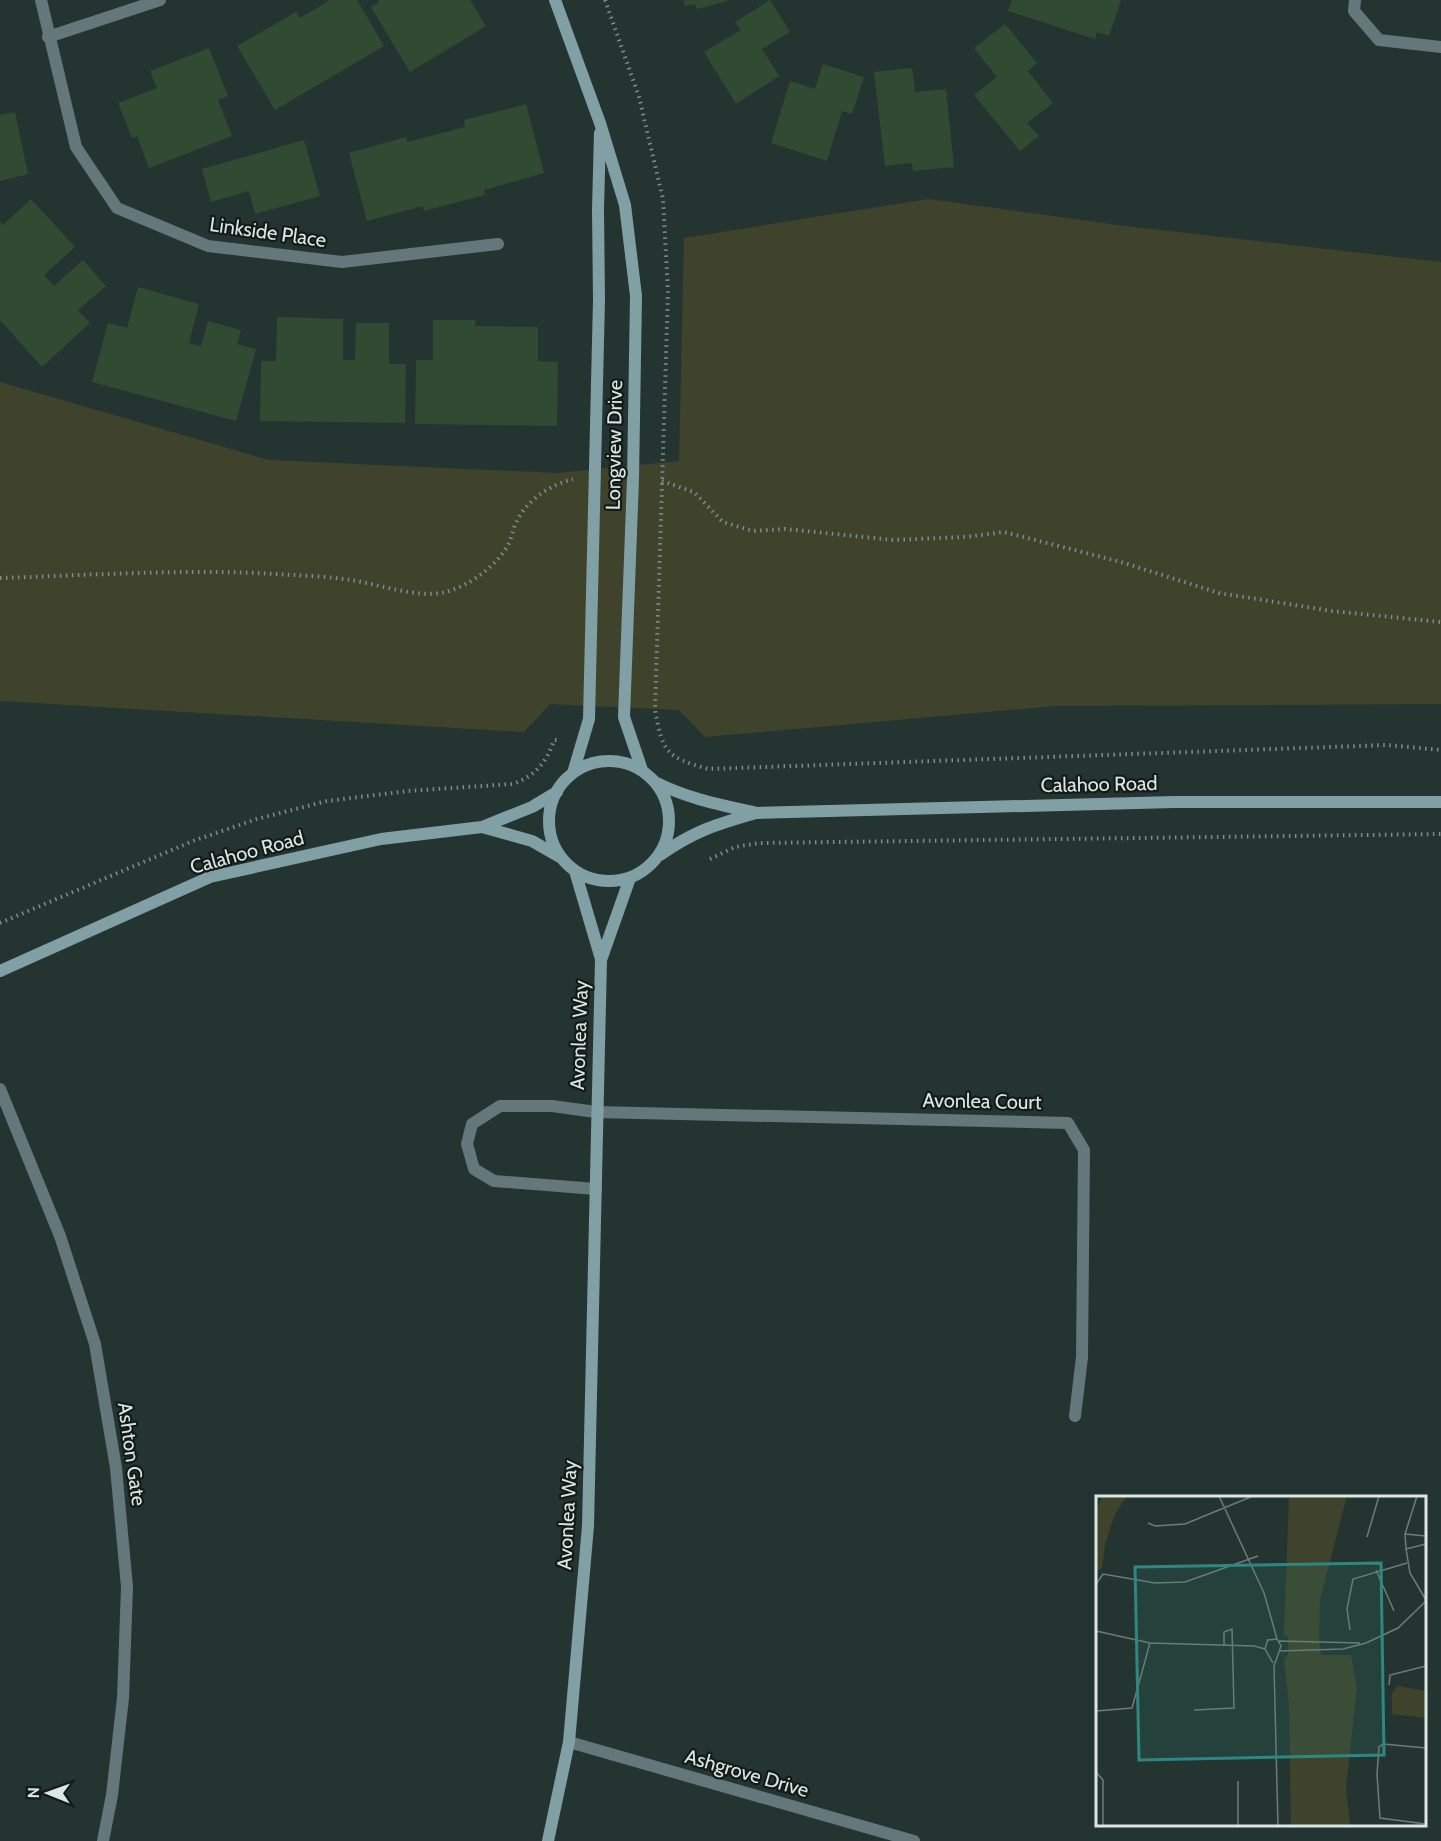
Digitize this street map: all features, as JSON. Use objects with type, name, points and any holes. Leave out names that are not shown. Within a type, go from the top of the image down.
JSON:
[{"type":"street","name":"Linkside Place","points":[[41,0],[76,147],[117,208],[208,246],[342,262],[498,244]]},
{"type":"street","points":[[48,37],[160,0]]},
{"type":"street","name":"Longview Drive","points":[[555,0],[600,123],[625,204],[636,296],[633,480],[624,717],[642,770]]},
{"type":"street","points":[[1355,0],[1354,11],[1379,40],[1441,47]]},
{"type":"street","name":"Longview Drive","points":[[573,773],[589,719],[599,312],[600,123]]},
{"type":"street","points":[[607,760],[626,763],[642,770],[657,783],[666,800],[670,819],[668,837],[660,855],[646,869],[630,878],[611,882],[592,879],[575,871],[561,858],[552,840],[549,822],[552,803],[557,792],[573,773],[589,764],[607,760]]},
{"type":"street","name":"Calahoo Road","points":[[657,783],[679,794],[757,813],[1174,802],[1441,802]]},
{"type":"street","name":"Calahoo Road","points":[[0,971],[210,877],[381,839],[482,827],[532,807],[557,792]]},
{"type":"street","name":"Calahoo Road","points":[[660,855],[681,840],[704,828],[757,813]]},
{"type":"street","name":"Calahoo Road","points":[[482,827],[532,841],[561,858]]},
{"type":"street","name":"Avonlea Way","points":[[575,871],[601,960]]},
{"type":"street","name":"Avonlea Way","points":[[548,1841],[569,1742],[588,1526],[601,960],[630,878]]},
{"type":"street","name":"Ashton Gate","points":[[0,1089],[60,1236],[95,1344],[116,1468],[128,1587],[123,1698],[112,1795],[103,1841]]},
{"type":"street","name":"Avonlea Way","points":[[596,1112],[552,1106],[500,1106],[472,1124],[467,1144],[474,1169],[494,1181],[596,1189]]},
{"type":"street","name":"Avonlea Court","points":[[596,1112],[1068,1123],[1084,1150],[1082,1357],[1075,1416]]},
{"type":"street","name":"Ashgrove Drive","points":[[569,1742],[914,1841]]},
{"type":"path","points":[[0,578],[185,571],[290,574],[350,579],[414,593],[445,592],[469,582],[489,568],[508,544],[516,522],[526,507],[541,494],[558,483],[575,479],[595,479]]},
{"type":"path","points":[[633,480],[663,481],[693,492],[723,522],[753,531],[785,529],[894,540],[966,537],[1004,532],[1121,562],[1220,593],[1332,611],[1441,621]]},
{"type":"path","points":[[0,923],[193,841],[257,819],[327,801],[408,791],[513,784],[528,779],[549,756],[554,740]]},
{"type":"path","points":[[661,740],[677,760],[708,769],[1387,745],[1441,750]]},
{"type":"path","points":[[710,859],[735,847],[759,843],[1441,834]]},
{"type":"green space","points":[[928,199],[1125,226],[1441,262],[1441,704],[1056,706],[705,737],[679,710],[550,704],[524,732],[0,701],[0,382],[269,460],[557,473],[679,461],[684,238]]},
{"type":"building","points":[[330,0],[357,0],[384,46],[275,110],[237,46],[296,12],[300,18]]},
{"type":"building","points":[[377,0],[470,0],[486,26],[410,72],[371,7],[379,2]]},
{"type":"building","points":[[683,0],[727,1],[697,9],[695,4],[685,6]]},
{"type":"building","points":[[770,0],[790,32],[762,49],[779,76],[736,104],[704,52],[741,30],[735,22]]},
{"type":"building","points":[[1012,0],[1121,0],[1109,36],[1097,32],[1095,39],[1008,11]]},
{"type":"building","points":[[1005,24],[1037,63],[1028,71],[1053,103],[1027,123],[1039,136],[1020,151],[974,95],[997,77],[974,48]]},
{"type":"building","points":[[209,48],[228,96],[218,100],[232,136],[149,168],[137,136],[132,138],[118,103],[157,88],[150,71]]},
{"type":"building","points":[[823,64],[864,77],[852,114],[842,111],[827,161],[771,143],[790,81],[815,89]]},
{"type":"building","points":[[912,68],[915,92],[946,89],[954,167],[913,171],[912,163],[885,166],[874,72]]},
{"type":"building","points":[[526,104],[544,173],[484,190],[485,195],[424,211],[423,206],[367,221],[349,153],[406,137],[407,142],[465,127],[464,120]]},
{"type":"building","points":[[15,112],[28,174],[0,181],[0,115]]},
{"type":"building","points":[[304,140],[320,196],[255,214],[249,191],[211,202],[202,169]]},
{"type":"building","points":[[31,199],[75,247],[44,275],[54,286],[83,260],[106,286],[78,310],[90,323],[42,367],[0,320],[0,222],[3,225]]},
{"type":"building","points":[[138,287],[199,304],[189,343],[201,346],[208,321],[241,330],[237,344],[256,349],[236,421],[92,382],[108,323],[127,328]]},
{"type":"building","points":[[277,317],[343,319],[343,360],[355,360],[356,323],[389,323],[389,364],[406,364],[405,423],[260,421],[261,361],[276,361]]},
{"type":"building","points":[[433,320],[475,320],[475,326],[538,327],[538,361],[558,362],[557,426],[415,424],[416,360],[433,360]]}]
